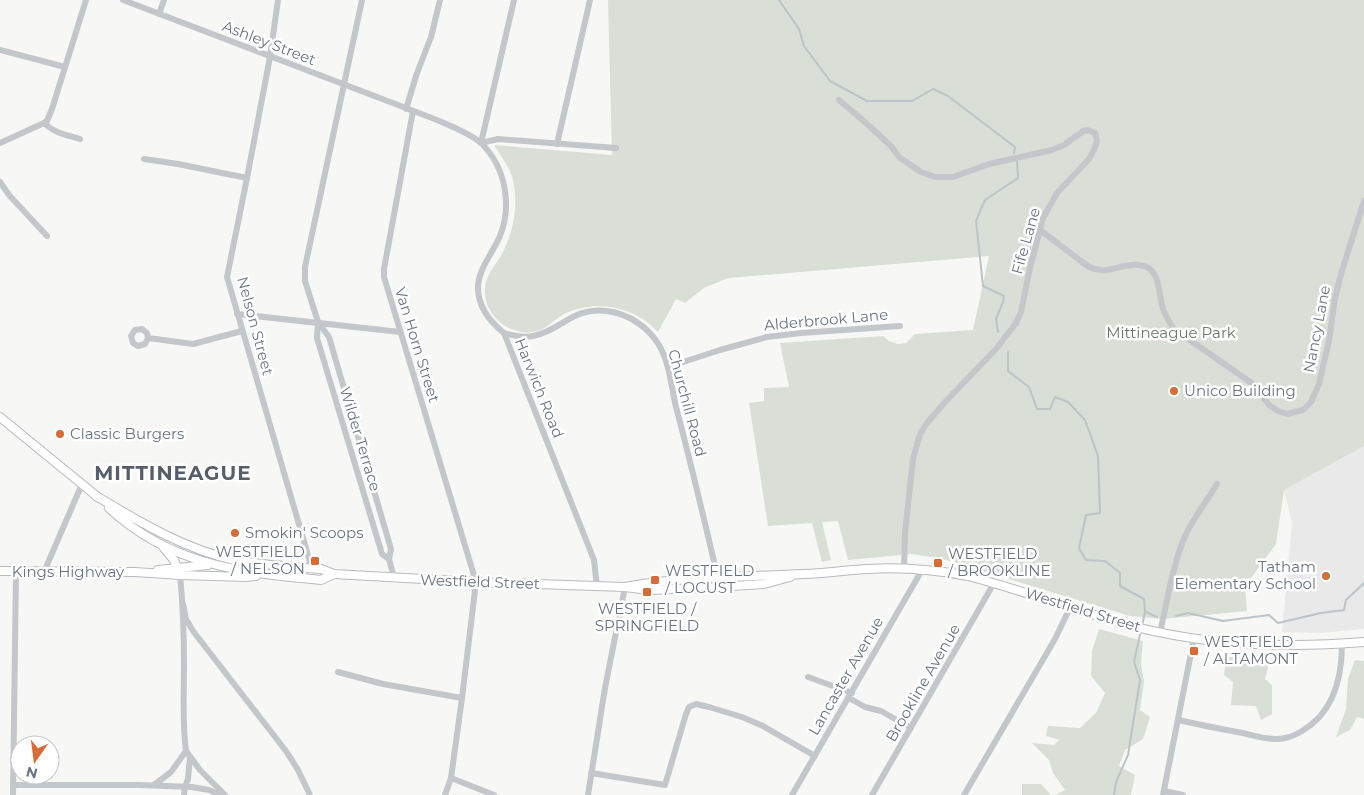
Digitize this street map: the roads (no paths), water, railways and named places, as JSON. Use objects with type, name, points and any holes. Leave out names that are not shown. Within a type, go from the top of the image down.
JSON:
[{"type":"main road","name":"Westfield Street","points":[[0,417],[123,520],[157,542],[187,556],[231,569],[321,580],[334,574]]},
{"type":"main road","name":"Westfield Street","points":[[96,496],[152,529],[200,550],[247,562],[321,569],[334,574],[476,582],[625,587],[648,590],[764,584],[804,574]]},
{"type":"main road","points":[[157,542],[170,555],[179,572]]},
{"type":"main road","name":"Kings Highway","points":[[179,572],[213,565]]},
{"type":"main road","name":"Westfield Street","points":[[625,587],[647,583],[862,569],[922,570],[961,575],[994,583],[1070,608],[1142,628],[1194,638],[1271,645],[1364,642]]},
{"type":"main road","name":"Kings Highway","points":[[0,572],[179,572],[246,577],[265,574]]},
{"type":"street","points":[[0,143],[47,121],[86,0]]},
{"type":"street","name":"Ashley Street","points":[[123,0],[406,108]]},
{"type":"street","points":[[159,14],[164,0]]},
{"type":"street","name":"Nelson Street","points":[[278,0],[270,57],[227,277],[312,569]]},
{"type":"street","name":"Wilder Terrace","points":[[362,0],[305,266],[305,281],[318,322],[329,337],[391,549],[389,559],[394,578]]},
{"type":"street","points":[[406,108],[413,83],[431,37],[440,0]]},
{"type":"street","points":[[514,0],[481,143],[498,139],[616,148]]},
{"type":"street","points":[[557,144],[590,0]]},
{"type":"street","points":[[0,50],[65,67]]},
{"type":"street","name":"Fife Lane","points":[[838,100],[891,146],[899,157],[921,172],[936,178],[954,177],[980,166],[1052,150],[1064,145],[1087,130],[1095,133],[1097,141],[1089,159],[1057,193],[1043,218],[1021,312],[1016,323],[996,349],[926,423],[920,434],[913,459],[905,534],[904,569]]},
{"type":"street","name":"Harwich Road","points":[[406,108],[444,123],[481,143],[498,166],[505,189],[506,203],[502,230],[482,272],[478,293],[481,305],[487,316],[504,333],[594,560],[597,587]]},
{"type":"street","name":"Van Horn Street","points":[[413,111],[384,272],[385,280],[476,582]]},
{"type":"street","points":[[44,123],[57,133],[80,139]]},
{"type":"street","points":[[144,159],[247,178]]},
{"type":"street","points":[[0,182],[9,195],[47,236]]},
{"type":"street","name":"Nancy Lane","points":[[1040,230],[1096,270],[1134,264],[1148,267],[1156,275],[1162,307],[1174,329],[1252,384],[1269,405],[1287,414],[1303,410],[1308,406],[1319,384],[1339,282],[1364,201]]},
{"type":"street","name":"Churchill Road","points":[[504,333],[524,337],[534,336],[585,312],[604,311],[619,313],[635,321],[652,336],[662,351],[668,367],[720,587]]},
{"type":"street","points":[[237,314],[400,332]]},
{"type":"street","name":"Wilder Terrace","points":[[318,322],[317,338],[339,412],[382,554],[389,559]]},
{"type":"street","name":"Alderbrook Lane","points":[[668,367],[767,337],[900,326]]},
{"type":"street","points":[[148,338],[193,344],[242,331]]},
{"type":"street","points":[[339,412],[350,408]]},
{"type":"street","points":[[361,485],[371,482]]},
{"type":"street","points":[[44,572],[82,484]]},
{"type":"street","points":[[1160,632],[1182,542],[1193,519],[1217,484]]},
{"type":"street","name":"Lancaster Avenue","points":[[792,795],[922,570]]},
{"type":"street","points":[[14,735],[16,572]]},
{"type":"street","points":[[179,572],[186,619],[193,631],[286,751],[310,795]]},
{"type":"street","points":[[445,795],[451,778],[476,582]]},
{"type":"street","name":"Brookline Avenue","points":[[872,795],[994,583]]},
{"type":"street","points":[[588,795],[605,688],[625,587]]},
{"type":"street","points":[[183,604],[183,730],[188,754],[188,779],[184,795]]},
{"type":"street","points":[[964,795],[1070,608]]},
{"type":"street","points":[[1183,795],[1164,793],[1194,638]]},
{"type":"street","points":[[1178,720],[1268,738],[1293,736],[1316,721],[1329,704],[1338,679],[1342,644]]},
{"type":"street","points":[[338,672],[383,684],[462,698]]},
{"type":"street","points":[[808,677],[851,695],[865,707],[881,711],[911,728]]},
{"type":"street","points":[[591,773],[665,785],[686,714],[689,707],[696,704],[750,720],[815,756]]},
{"type":"street","points":[[154,786],[188,754]]},
{"type":"street","points":[[188,754],[203,773],[225,795]]},
{"type":"street","points":[[451,778],[494,795]]},
{"type":"street","points":[[13,795],[13,785],[185,787],[209,790],[220,795]]},
{"type":"waterway","points":[[779,0],[799,29],[804,46],[830,81],[867,101],[912,101],[933,89],[948,96],[1015,147],[1014,153]]},
{"type":"waterway","points":[[998,332],[996,319],[1004,296],[983,286],[976,221],[985,200],[1018,178],[1017,161]]},
{"type":"waterway","points":[[1008,352],[1008,371],[1029,387],[1037,409],[1050,409],[1055,397],[1068,402],[1085,420],[1098,456],[1100,513],[1086,515],[1079,548],[1086,560],[1105,561],[1120,573],[1120,586],[1144,599],[1145,612],[1142,626]]},
{"type":"waterway","points":[[1176,616],[1188,613],[1223,621],[1269,615],[1278,623],[1321,613],[1344,610],[1346,600],[1364,583]]},
{"type":"waterway","points":[[1146,612],[1157,617]]},
{"type":"waterway","points":[[1114,795],[1116,782],[1128,755],[1140,680],[1134,662],[1141,630]]},
{"type":"place","name":"Unico Building","points":[[1174,391]]},
{"type":"place","name":"Classic Burgers","points":[[60,434]]},
{"type":"place","name":"Smokin' Scoops","points":[[235,533]]},
{"type":"place","name":"WESTFIELD / NELSON","points":[[315,561]]},
{"type":"place","name":"WESTFIELD / BROOKLINE","points":[[938,563]]},
{"type":"place","name":"Tatham Elementary School","points":[[1326,576]]},
{"type":"place","name":"WESTFIELD / LOCUST","points":[[655,580]]},
{"type":"place","name":"WESTFIELD / SPRINGFIELD","points":[[647,592]]},
{"type":"place","name":"WESTFIELD / ALTAMONT","points":[[1194,651]]},
{"type":"district","name":"MITTINEAGUE","points":[[173,473]]},
{"type":"park label","name":"Mittineague Park","points":[[1171,333]]}]
